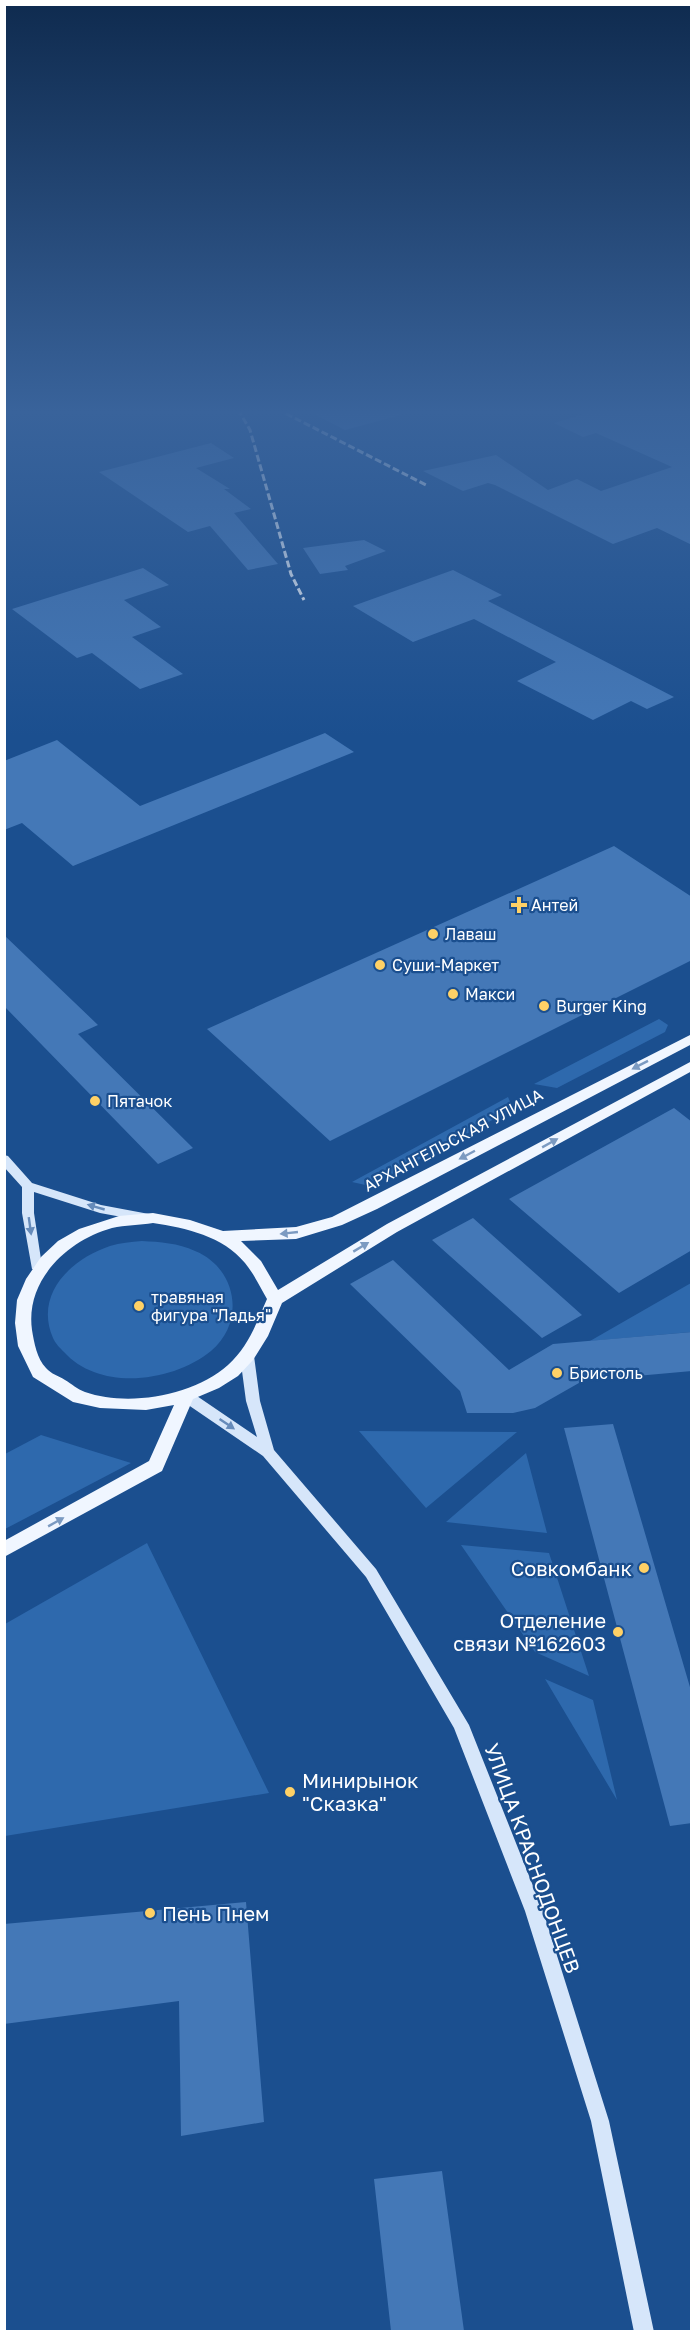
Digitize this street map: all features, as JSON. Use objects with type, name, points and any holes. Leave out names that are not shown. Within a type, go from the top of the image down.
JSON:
[{"type":"main road","name":"АРХАНГЕЛЬСКАЯ УЛИЦА","points":[[220,1237],[296,1233],[337,1221],[372,1205],[692,1038]]},
{"type":"main road","points":[[153,1218],[108,1224],[68,1240],[36,1266],[17,1300],[14,1339],[38,1372],[79,1396],[131,1405],[186,1396],[220,1379],[247,1356],[275,1299],[392,1228],[692,1065]]},
{"type":"main road","points":[[4,1159],[28,1186],[100,1209],[184,1222],[220,1237],[247,1255],[275,1299]]},
{"type":"main road","points":[[28,1186],[28,1213],[36,1266]]},
{"type":"main road","name":"УЛИЦА КРАСНОДОНЦЕВ","points":[[247,1356],[253,1401],[268,1452]]},
{"type":"main road","points":[[4,1550],[156,1466],[186,1396]]},
{"type":"main road","name":"УЛИЦА КРАСНОДОНЦЕВ","points":[[186,1396],[268,1452],[371,1573],[461,1725],[534,1911],[600,2121],[644,2331]]},
{"type":"shaded area","points":[[659,1019],[668,1025],[665,1032],[557,1088],[534,1084]]},
{"type":"shaded area","points":[[508,1097],[511,1104],[507,1112],[370,1186],[352,1182]]},
{"type":"shaded area","points":[[142,1241],[182,1246],[209,1259],[228,1282],[232,1296],[229,1326],[222,1339],[211,1351],[177,1370],[137,1378],[97,1373],[79,1365],[54,1340],[48,1322],[48,1307],[52,1293],[70,1269],[82,1260],[110,1246]]},
{"type":"shaded area","points":[[691,1283],[691,1332],[590,1341]]},
{"type":"shaded area","points":[[359,1431],[517,1432],[426,1508]]},
{"type":"shaded area","points":[[41,1435],[131,1463],[5,1529],[5,1454]]},
{"type":"shaded area","points":[[526,1453],[547,1533],[446,1522]]},
{"type":"shaded area","points":[[147,1543],[269,1793],[5,1836],[5,1624]]},
{"type":"shaded area","points":[[461,1545],[549,1553],[589,1676],[535,1652]]},
{"type":"shaded area","points":[[545,1679],[593,1700],[617,1800]]},
{"type":"building","points":[[167,518],[238,518],[278,564],[248,570],[210,526],[188,532]]},
{"type":"building","points":[[561,518],[692,518],[692,545],[657,528],[613,544]]},
{"type":"building","points":[[364,540],[386,551],[345,566],[348,570],[320,574],[303,548]]},
{"type":"building","points":[[143,568],[169,585],[124,600],[161,627],[132,637],[183,674],[140,689],[92,653],[77,658],[12,609]]},
{"type":"building","points":[[453,570],[502,595],[488,601],[674,697],[647,709],[631,701],[593,720],[517,681],[556,662],[474,619],[413,642],[353,606]]},
{"type":"building","points":[[325,733],[354,752],[73,866],[22,823],[4,830],[4,761],[57,740],[140,806]]},
{"type":"building","name":"Макси","points":[[614,846],[692,897],[692,960],[330,1141],[207,1029]]},
{"type":"building","points":[[4,935],[98,1025],[78,1034],[193,1148],[158,1164],[4,1006]]},
{"type":"building","points":[[674,1108],[692,1122],[692,1250],[619,1293],[509,1199]]},
{"type":"building","points":[[473,1218],[582,1315],[542,1338],[432,1240]]},
{"type":"building","points":[[393,1260],[509,1370],[553,1344],[692,1332],[692,1371],[603,1379],[600,1371],[535,1408],[513,1413],[467,1413],[460,1391],[350,1284]]},
{"type":"building","points":[[613,1424],[692,1694],[692,1823],[670,1826],[564,1428]]},
{"type":"building","points":[[246,1902],[264,2122],[181,2136],[179,2001],[4,2024],[4,1924]]},
{"type":"building","points":[[442,2171],[464,2331],[391,2331],[374,2179]]},
{"type":"railway","points":[[275,518],[291,574],[304,600]]},
{"type":"place","name":"Антей","points":[[519,905]]},
{"type":"place","name":"Лаваш","points":[[433,934]]},
{"type":"place","name":"Суши-Маркет","points":[[380,965]]},
{"type":"place","name":"Макси","points":[[453,994]]},
{"type":"place","name":"Burger King","points":[[544,1006]]},
{"type":"place","name":"Пятачок","points":[[95,1101]]},
{"type":"place","name":"травяная фигура \"Ладья\"","points":[[139,1306]]},
{"type":"place","name":"Бристоль","points":[[557,1373]]},
{"type":"place","name":"Совкомбанк","points":[[644,1568]]},
{"type":"place","name":"Отделение связи №162603","points":[[618,1632]]},
{"type":"place","name":"Минирынок \"Сказка\"","points":[[290,1792]]},
{"type":"place","name":"Пень Пнем","points":[[150,1913]]}]
